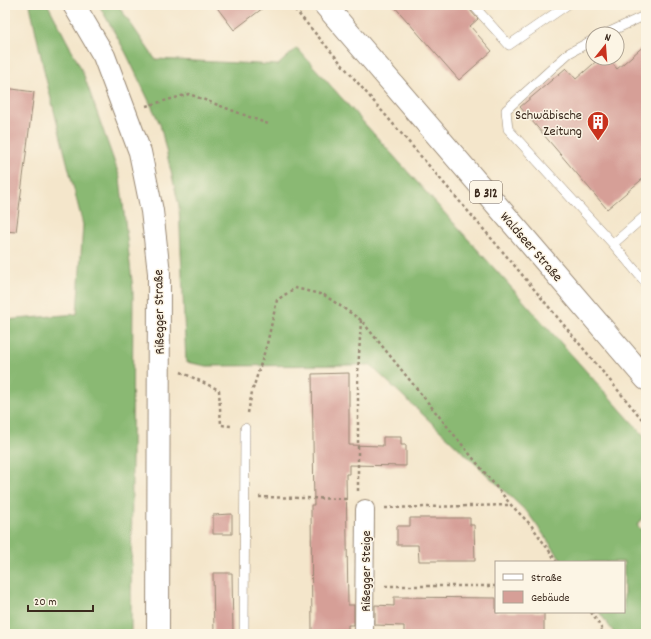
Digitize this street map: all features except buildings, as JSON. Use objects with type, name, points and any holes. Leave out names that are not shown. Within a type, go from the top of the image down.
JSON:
[{"type":"street","name":"Rißegger Straße","points":[[74,5],[104,56],[140,152],[152,211],[159,273],[158,634]]},
{"type":"street","name":"Waldseer Straße","points":[[325,5],[646,379]]},
{"type":"street","name":"Rißegger Steige","points":[[362,504],[365,586],[364,634]]},
{"type":"lane","points":[[474,5],[509,45],[567,5]]},
{"type":"lane","points":[[622,26],[646,15]]},
{"type":"lane","points":[[585,44],[569,53],[506,110],[508,129],[613,244],[646,283]]},
{"type":"lane","points":[[613,244],[646,215]]},
{"type":"lane","points":[[244,634],[245,428]]},
{"type":"path","points":[[291,5],[508,259],[646,424]]},
{"type":"path","points":[[143,107],[189,94],[268,124]]},
{"type":"path","points":[[245,428],[252,392],[267,344],[277,300],[295,288],[324,294],[361,320],[511,505],[531,525],[556,561]]},
{"type":"path","points":[[361,320],[358,373],[362,504]]},
{"type":"path","points":[[175,370],[219,390],[221,425]]},
{"type":"path","points":[[244,497],[362,504],[511,505]]},
{"type":"path","points":[[365,586],[495,586]]},
{"type":"path","points":[[592,613],[605,634]]},
{"type":"green space","points":[[30,5],[48,5],[82,70],[120,178],[133,290],[131,634],[5,634],[5,320],[77,314],[83,225],[45,75]]},
{"type":"green space","points":[[99,5],[118,5],[155,59],[278,65],[297,48],[646,438],[646,513],[637,525],[646,536],[646,634],[615,634],[600,613],[625,613],[625,561],[562,561],[528,513],[370,365],[207,366],[186,362],[179,206],[160,124],[126,53]]},
{"type":"place","name":"Schwäbische Zeitung","points":[[598,142]]}]
